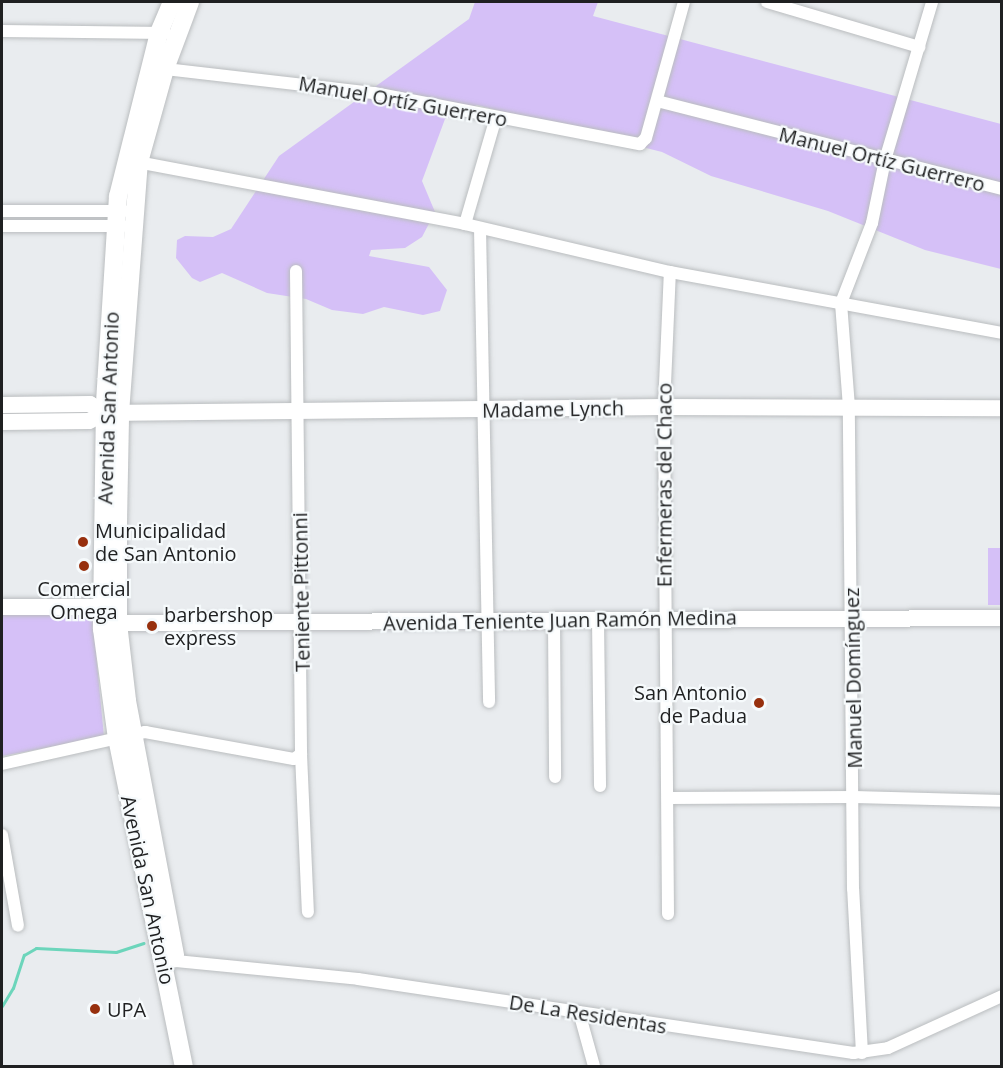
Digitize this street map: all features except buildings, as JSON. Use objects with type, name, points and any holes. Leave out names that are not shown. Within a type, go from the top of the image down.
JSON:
[{"type":"main road","name":"Avenida San Antonio","points":[[132,161],[165,69],[172,2]]},
{"type":"main road","name":"Avenida San Antonio","points":[[190,2],[168,33],[132,161],[112,413],[111,608],[125,737],[170,962],[197,1066]]},
{"type":"main road","name":"Avenida San Antonio","points":[[170,962],[184,1066]]},
{"type":"street","points":[[657,101],[684,2]]},
{"type":"street","points":[[767,2],[919,47]]},
{"type":"street","points":[[841,303],[862,253],[885,160],[932,2]]},
{"type":"street","points":[[2,31],[168,33]]},
{"type":"street","name":"Manuel Ortíz Guerrero","points":[[165,69],[374,93],[640,144],[646,138],[657,101],[885,160],[1001,186]]},
{"type":"street","points":[[465,224],[496,117]]},
{"type":"street","points":[[132,161],[465,224],[670,272],[1002,333]]},
{"type":"street","points":[[2,211],[126,219]]},
{"type":"street","points":[[2,226],[126,219]]},
{"type":"street","points":[[480,228],[489,702]]},
{"type":"street","name":"Teniente Pittonni","points":[[296,271],[301,754],[308,912]]},
{"type":"street","name":"Enfermeras del Chaco","points":[[668,914],[664,407],[670,272]]},
{"type":"street","name":"Manuel Domínguez","points":[[841,303],[849,407],[853,617],[853,889],[862,1053]]},
{"type":"street","points":[[2,405],[90,404],[112,413]]},
{"type":"street","name":"Madame Lynch","points":[[112,413],[483,411],[664,407],[1002,408]]},
{"type":"street","points":[[2,422],[89,421],[112,413]]},
{"type":"street","points":[[2,596],[111,608]]},
{"type":"street","points":[[2,607],[111,608]]},
{"type":"street","name":"Avenida Teniente Juan Ramón Medina","points":[[111,608],[301,622],[853,617],[1002,618]]},
{"type":"street","points":[[598,619],[600,786]]},
{"type":"street","points":[[554,620],[555,777]]},
{"type":"street","points":[[2,764],[145,732],[181,736],[294,759],[301,754]]},
{"type":"street","points":[[668,798],[854,797],[1002,801]]},
{"type":"street","points":[[2,835],[18,926]]},
{"type":"street","name":"De La Residentas","points":[[170,962],[358,979],[862,1053],[888,1048],[1002,996]]},
{"type":"street","points":[[579,1012],[594,1066]]},
{"type":"shaded area","points":[[475,2],[598,2],[593,16],[1001,124],[1001,269],[925,250],[828,211],[711,176],[662,152],[477,105],[445,119],[422,181],[435,212],[422,237],[405,248],[371,250],[369,256],[429,267],[447,290],[440,311],[423,315],[384,307],[363,314],[332,310],[306,299],[267,293],[222,273],[200,282],[192,278],[176,258],[177,240],[185,236],[213,237],[231,229],[279,156],[469,19]]},
{"type":"shaded area","points":[[988,548],[1001,548],[1001,605],[988,605]]},
{"type":"shaded area","points":[[2,612],[92,612],[104,737],[2,756]]},
{"type":"waterway","points":[[2,1006],[13,988],[24,955],[36,948],[116,952],[144,943]]},
{"type":"place","name":"Municipalidad de San Antonio","points":[[83,542]]},
{"type":"place","name":"Comercial Omega","points":[[84,566]]},
{"type":"place","name":"barbershop express","points":[[152,626]]},
{"type":"place","name":"San Antonio de Padua","points":[[759,703]]},
{"type":"place","name":"UPA","points":[[95,1009]]}]
